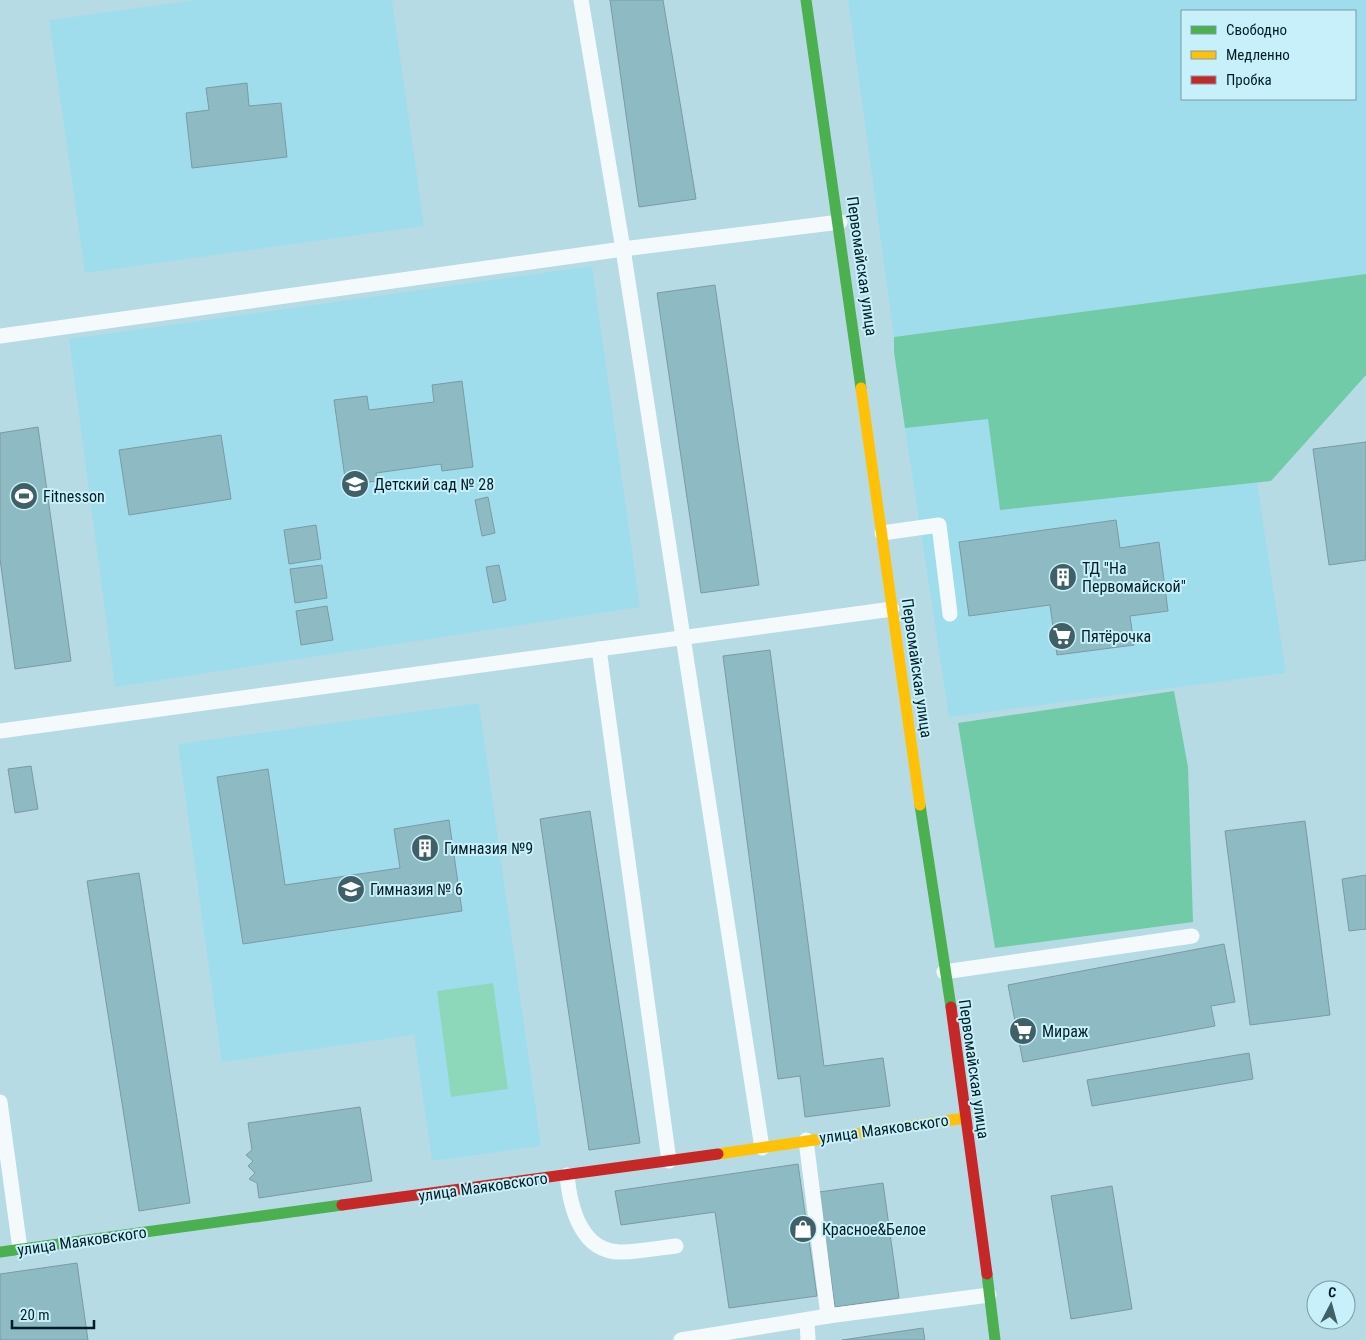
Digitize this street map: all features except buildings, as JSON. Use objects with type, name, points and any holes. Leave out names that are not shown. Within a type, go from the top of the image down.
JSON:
[{"type":"street","name":"Первомайская улица","points":[[806,0],[840,222],[892,609],[995,1340]]},
{"type":"street","name":"улица Маяковского","points":[[0,1252],[669,1161],[965,1118]]},
{"type":"lane","points":[[581,0],[623,249],[762,1148]]},
{"type":"lane","points":[[0,336],[623,249],[840,222]]},
{"type":"lane","points":[[882,533],[940,525],[950,614]]},
{"type":"lane","points":[[0,731],[892,609]]},
{"type":"lane","points":[[599,648],[669,1161]]},
{"type":"lane","points":[[944,972],[1192,936]]},
{"type":"lane","points":[[0,1102],[20,1249]]},
{"type":"lane","points":[[806,1140],[828,1316]]},
{"type":"lane","points":[[567,1175],[571,1209],[582,1230],[605,1249],[620,1252],[676,1246]]},
{"type":"lane","points":[[681,1340],[807,1321],[828,1316],[990,1295]]},
{"type":"lane","points":[[807,1321],[808,1340]]},
{"type":"shaded area","points":[[196,0],[392,0],[424,226],[85,273],[49,20]]},
{"type":"shaded area","points":[[848,0],[1366,0],[1366,274],[894,337]]},
{"type":"shaded area","name":"Детский сад № 28","points":[[592,266],[640,607],[115,687],[69,339]]},
{"type":"shaded area","points":[[988,418],[1000,510],[1257,482],[1286,673],[949,717],[905,428]]},
{"type":"shaded area","name":"Гимназия № 6","points":[[479,703],[541,1146],[432,1161],[414,1035],[222,1062],[178,744]]},
{"type":"green space","points":[[1366,274],[1366,375],[1271,481],[1000,510],[988,419],[905,428],[894,352],[894,337]]},
{"type":"green space","points":[[1174,691],[1188,767],[1193,922],[995,948],[958,723]]},
{"type":"green space","points":[[493,983],[508,1089],[451,1097],[437,991]]},
{"type":"traffic: fast","points":[[806,0],[861,388]]},
{"type":"traffic: fast","points":[[920,805],[951,1007]]},
{"type":"traffic: fast","points":[[0,1252],[342,1205]]},
{"type":"traffic: fast","points":[[987,1274],[995,1340]]},
{"type":"traffic: slow","points":[[861,388],[920,805]]},
{"type":"traffic: slow","points":[[718,1154],[965,1118]]},
{"type":"traffic: jam","points":[[951,1007],[987,1274]]},
{"type":"traffic: jam","points":[[342,1205],[718,1154]]},
{"type":"place","name":"Детский сад № 28","points":[[355,484]]},
{"type":"place","name":"Fitnesson","points":[[24,496]]},
{"type":"place","name":"ТД \"На Первомайской\"","points":[[1063,577]]},
{"type":"place","name":"Пятёрочка","points":[[1062,636]]},
{"type":"place","name":"Гимназия №9","points":[[425,848]]},
{"type":"place","name":"Гимназия № 6","points":[[351,889]]},
{"type":"place","name":"Мираж","points":[[1023,1031]]},
{"type":"place","name":"Красное&Белое","points":[[803,1229]]}]
